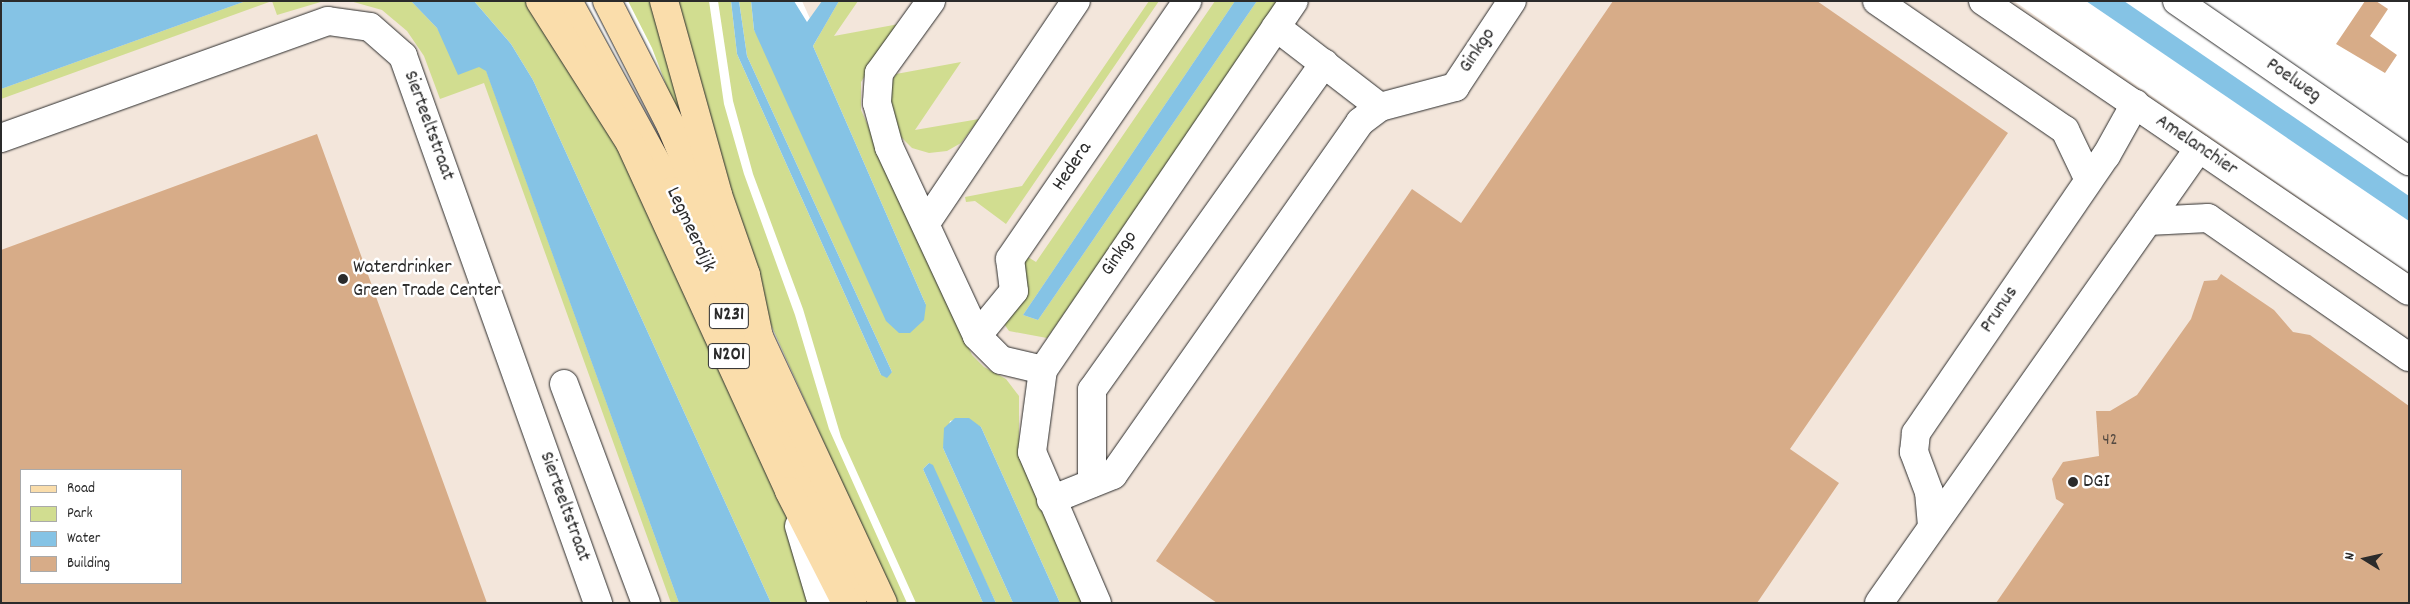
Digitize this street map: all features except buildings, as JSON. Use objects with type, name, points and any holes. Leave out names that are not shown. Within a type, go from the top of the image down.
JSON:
[{"type":"main road","name":"N201","points":[[540,1],[630,143],[790,491],[846,603]]},
{"type":"main road","name":"Legmeerdijk","points":[[568,1],[672,191],[859,603]]},
{"type":"main road","name":"Legmeerdijk","points":[[606,1],[671,126],[759,337],[883,603]]},
{"type":"main road","name":"N231","points":[[664,1],[718,195],[746,275],[759,337]]},
{"type":"street","points":[[931,1],[880,73],[877,103],[889,147],[977,336],[1001,360],[1043,370]]},
{"type":"street","points":[[926,223],[1076,1]]},
{"type":"street","name":"Hedera","points":[[977,336],[1014,291],[1010,259],[1186,1]]},
{"type":"street","name":"Ginkgo","points":[[1097,603],[1051,500],[1032,452],[1043,370],[1294,1]]},
{"type":"street","name":"Ginkgo","points":[[1051,500],[1113,475],[1360,122],[1380,106],[1454,87],[1512,1]]},
{"type":"street","points":[[1877,1],[2065,130],[2089,180]]},
{"type":"street","name":"Amelanchier","points":[[1984,1],[2409,291]]},
{"type":"street","name":"Poelweg","points":[[2177,1],[2409,161]]},
{"type":"street","name":"Sierteeltstraat","points":[[1,138],[328,22],[370,27],[403,56],[598,603]]},
{"type":"street","points":[[1276,27],[1380,106]]},
{"type":"street","points":[[1092,483],[1092,390],[1324,63]]},
{"type":"street","name":"Prunus","points":[[1932,526],[1929,492],[1914,452],[1916,433],[2089,180],[2135,104]]},
{"type":"street","points":[[1879,603],[2199,148]]},
{"type":"street","points":[[2148,220],[2208,218],[2409,357]]},
{"type":"street","points":[[524,397],[564,384],[577,396],[588,441],[646,603]]},
{"type":"street","points":[[790,491],[822,603]]},
{"type":"shaded area","points":[[156,1],[437,1],[496,52],[704,603],[1,603],[1,48]]},
{"type":"shaded area","points":[[802,1],[2014,1],[2409,273],[2409,603],[1075,603]]},
{"type":"green space","points":[[246,1],[272,1],[1,99],[1,89]]},
{"type":"green space","points":[[272,1],[324,1],[277,15]]},
{"type":"green space","points":[[350,1],[411,1],[437,28],[447,46],[486,70],[679,603],[671,603],[484,83],[440,99],[424,56],[407,31],[382,10]]},
{"type":"green space","points":[[474,1],[532,1],[614,119],[783,506],[818,603],[771,603],[533,80],[511,44]]},
{"type":"green space","points":[[628,1],[657,1],[693,125],[678,116],[652,48]]},
{"type":"green space","points":[[670,1],[709,1],[724,104],[744,174],[795,315],[829,429],[907,603],[896,603],[767,316]]},
{"type":"green space","points":[[718,1],[731,1],[737,54],[881,375],[892,372],[747,56],[739,1],[751,1],[754,30],[926,305],[813,46],[839,1],[858,1],[834,36],[899,24],[861,82],[861,110],[972,355],[984,367],[1006,379],[1019,396],[1019,457],[1084,603],[1060,603],[981,427],[962,418],[950,421],[943,448],[1013,603],[996,603],[929,463],[923,469],[983,603],[916,603],[841,437],[803,309],[753,174],[733,101]]},
{"type":"green space","points":[[1149,1],[1159,1],[1006,224],[975,201],[966,202],[965,197],[1022,186]]},
{"type":"green space","points":[[1215,1],[1235,1],[1023,315],[1038,320],[1257,1],[1279,1],[1047,338],[1009,331],[1002,321],[1023,254],[1036,262]]},
{"type":"green space","points":[[961,62],[915,130],[979,119],[961,143],[947,151],[929,153],[912,148],[892,128],[890,84],[896,74]]},
{"type":"water","points":[[8,1],[246,1],[1,89],[1,3]]},
{"type":"water","points":[[411,1],[474,1],[511,44],[533,80],[771,603],[679,603],[486,71],[479,67],[458,75],[437,28]]},
{"type":"water","points":[[731,1],[739,1],[747,56],[892,372],[887,378],[881,375],[737,54]]},
{"type":"water","points":[[751,1],[794,1],[807,22],[822,1],[839,1],[813,46],[926,305],[924,320],[910,333],[899,333],[886,321],[754,30]]},
{"type":"water","points":[[1235,1],[1257,1],[1038,320],[1023,315]]},
{"type":"water","points":[[2086,1],[2124,1],[2409,196],[2409,221]]},
{"type":"water","points":[[955,418],[969,418],[981,427],[1060,603],[1013,603],[943,448],[944,428]]},
{"type":"water","points":[[929,463],[933,465],[996,603],[983,603],[923,469]]},
{"type":"place","name":"Waterdrinker Green Trade Center","points":[[343,279]]},
{"type":"place","name":"DGI","points":[[2073,482]]}]
